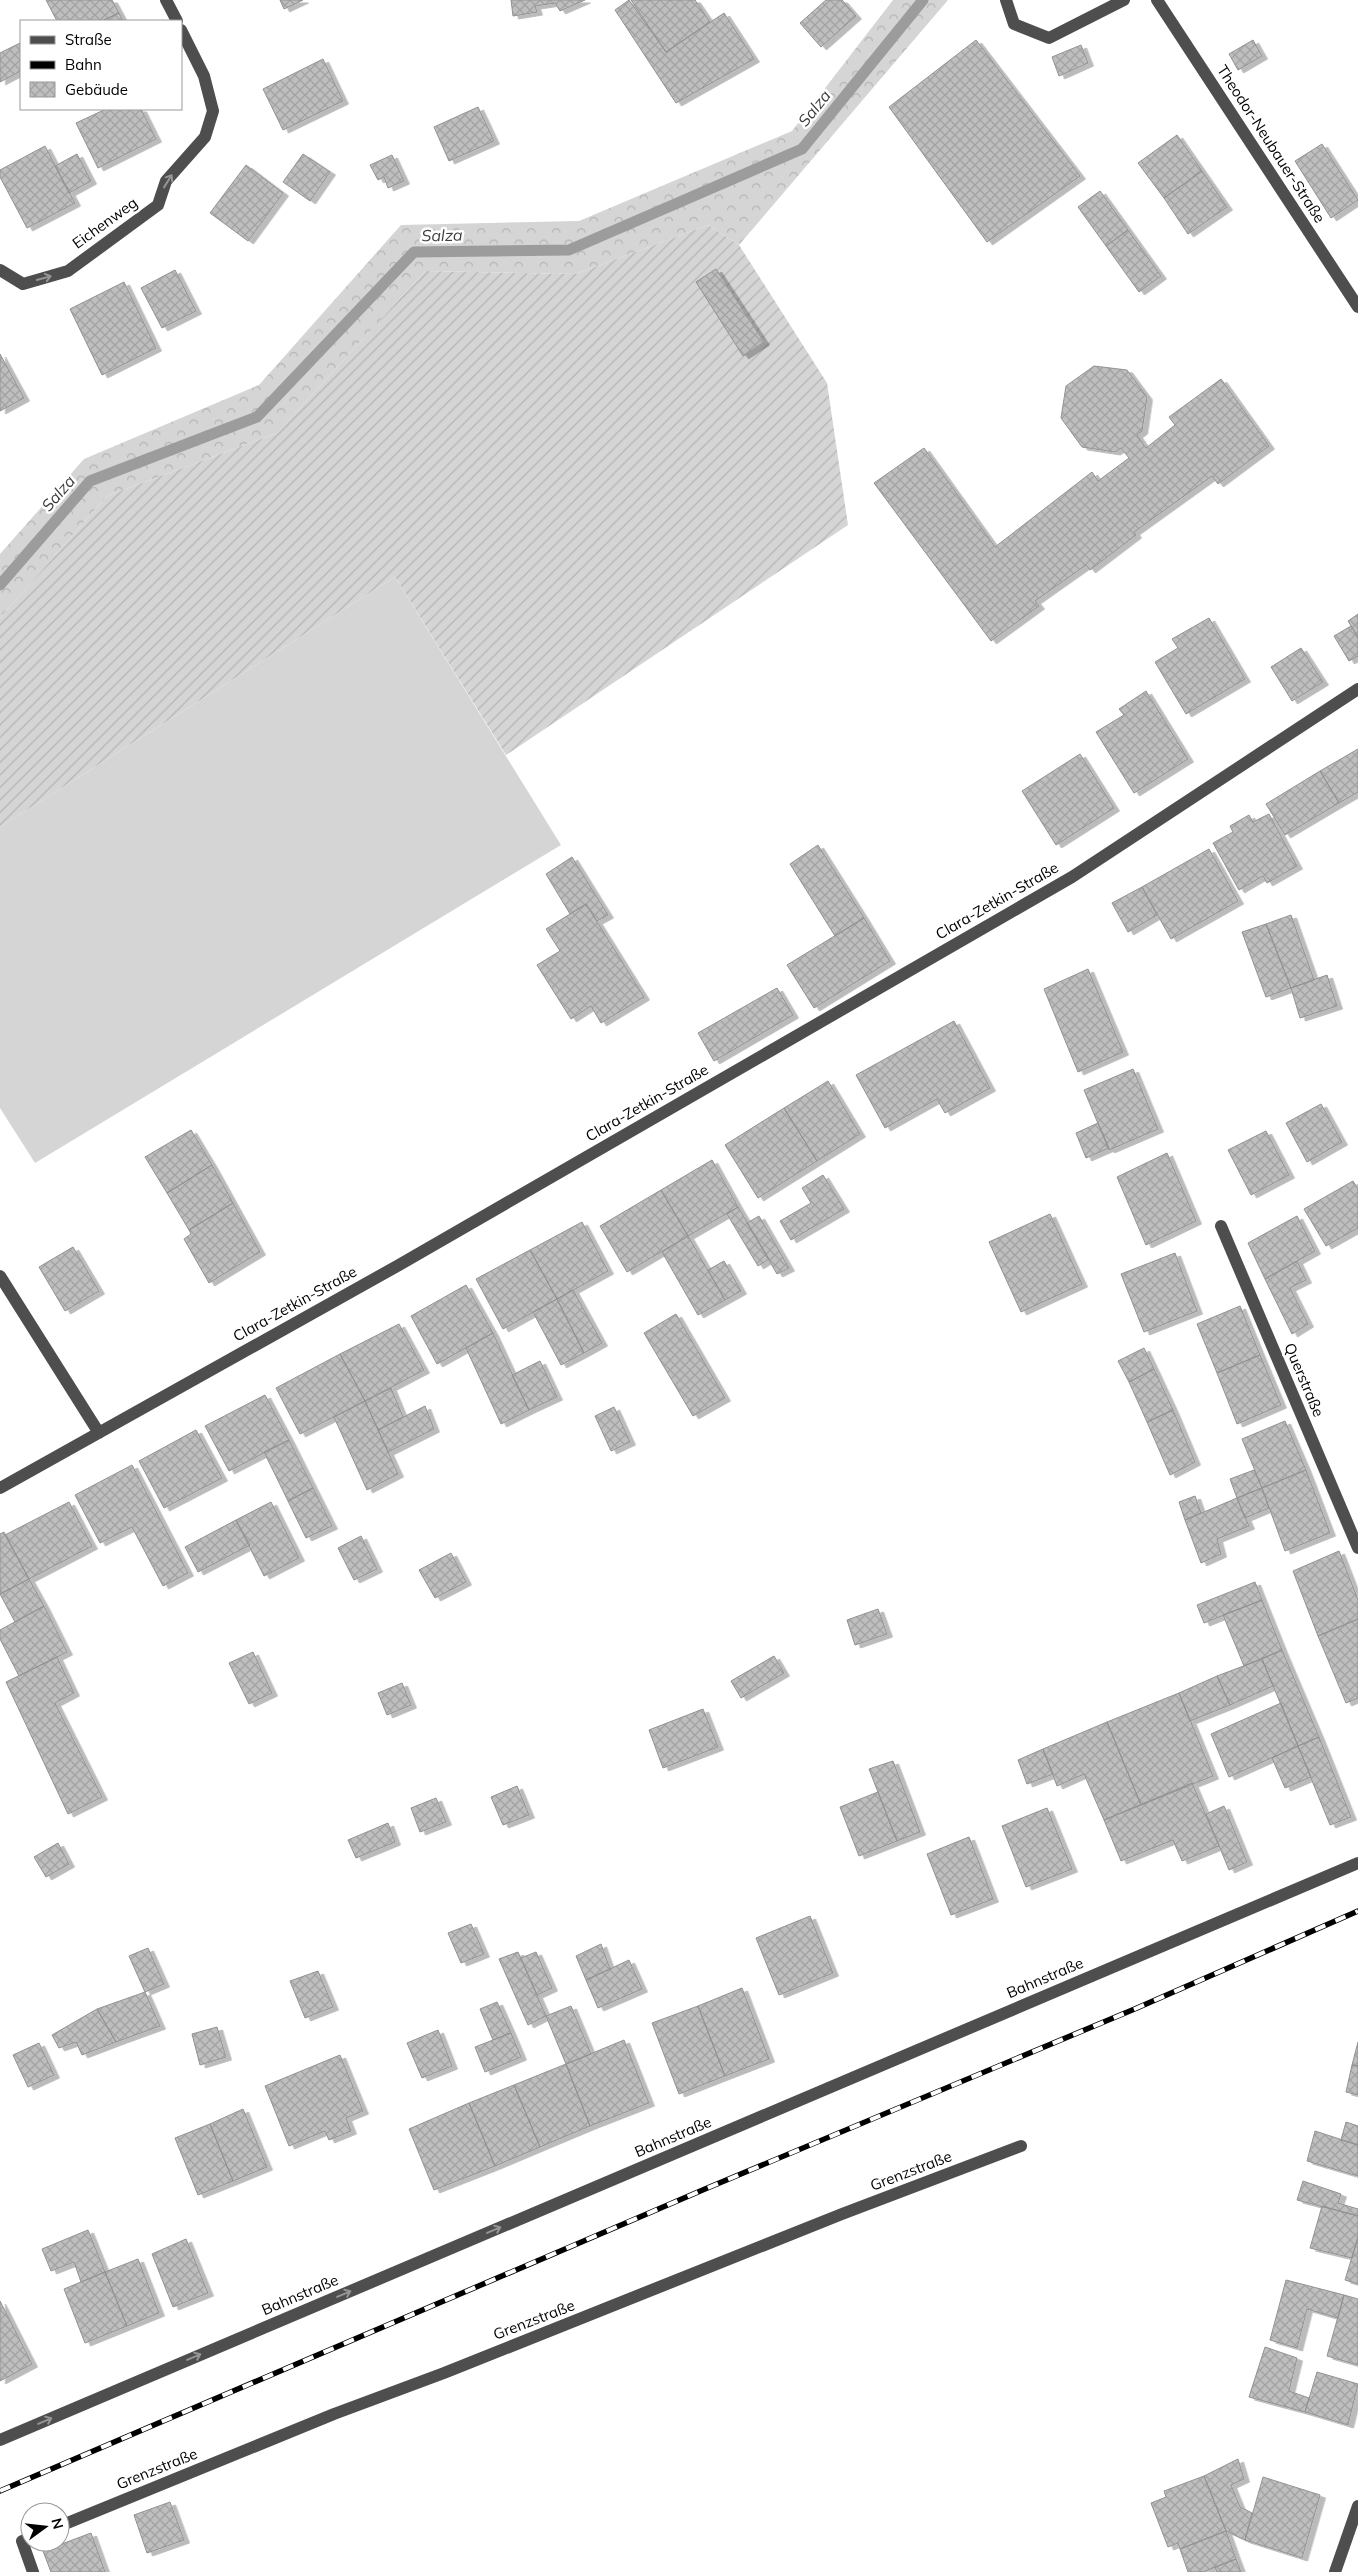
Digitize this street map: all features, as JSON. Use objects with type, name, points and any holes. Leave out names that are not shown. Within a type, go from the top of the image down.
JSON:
[{"type":"street","points":[[166,0],[176,20]]},
{"type":"street","points":[[1006,0],[1014,24],[1049,38],[1124,0]]},
{"type":"street","name":"Theodor-Neubauer-Straße","points":[[1157,0],[1358,306]]},
{"type":"street","name":"Eichenweg","points":[[0,270],[23,284],[68,271],[158,205],[166,181],[205,137],[213,111],[204,76],[182,32]]},
{"type":"street","name":"Clara-Zetkin-Straße","points":[[0,1488],[399,1265],[1072,877],[1358,689]]},
{"type":"street","name":"Querstraße","points":[[1221,1226],[1358,1548]]},
{"type":"street","points":[[0,1276],[99,1433]]},
{"type":"street","name":"Bahnstraße","points":[[0,2440],[1358,1863]]},
{"type":"street","name":"Grenzstraße","points":[[70,2522],[334,2414],[444,2373],[1021,2146]]},
{"type":"street","points":[[1335,2572],[1358,2506]]},
{"type":"street","points":[[26,2552],[33,2572]]},
{"type":"green space","points":[[893,0],[948,0],[739,245],[708,225],[576,274],[425,271],[277,433],[107,496],[0,618],[0,554],[84,459],[259,385],[401,225],[579,221],[792,131]]},
{"type":"green space","points":[[708,225],[739,245],[827,383],[848,525],[506,755],[395,577],[0,827],[0,618],[107,496],[277,433],[425,271],[576,274]]},
{"type":"green space","points":[[395,577],[561,845],[35,1163],[0,1108],[0,827]]},
{"type":"building","points":[[46,0],[112,0],[119,13],[104,20],[56,20]]},
{"type":"building","points":[[280,0],[303,0],[284,9]]},
{"type":"building","points":[[511,0],[585,0],[560,11],[555,3],[535,6],[537,12],[513,16]]},
{"type":"building","points":[[629,0],[666,52],[724,13],[754,59],[676,103],[615,10]]},
{"type":"building","points":[[631,0],[695,0],[710,22],[666,52]]},
{"type":"building","points":[[826,0],[842,0],[856,16],[821,47],[800,23]]},
{"type":"building","points":[[119,13],[122,20],[104,20]]},
{"type":"building","points":[[976,40],[1080,176],[987,242],[889,107]]},
{"type":"building","points":[[1253,40],[1262,56],[1238,70],[1229,54]]},
{"type":"building","points":[[20,43],[20,72],[0,82],[0,53]]},
{"type":"building","points":[[1081,45],[1088,63],[1059,76],[1052,57]]},
{"type":"building","points":[[323,59],[343,101],[283,130],[263,89]]},
{"type":"building","points":[[478,107],[494,141],[449,161],[434,127]]},
{"type":"building","points":[[104,110],[142,110],[156,139],[98,168],[76,123]]},
{"type":"building","points":[[1177,135],[1202,171],[1164,198],[1138,163]]},
{"type":"building","points":[[1322,144],[1358,200],[1331,218],[1295,161]]},
{"type":"building","points":[[45,146],[75,203],[27,228],[0,177],[0,170]]},
{"type":"building","points":[[77,154],[91,181],[69,193],[55,166]]},
{"type":"building","points":[[303,154],[330,172],[310,201],[283,182]]},
{"type":"building","points":[[392,155],[404,181],[388,188],[384,177],[378,180],[370,165]]},
{"type":"building","points":[[246,165],[283,193],[248,241],[210,213]]},
{"type":"building","points":[[1202,171],[1227,207],[1188,234],[1164,198]]},
{"type":"building","points":[[1100,191],[1128,230],[1106,246],[1078,207]]},
{"type":"building","points":[[1128,230],[1161,276],[1139,292],[1106,246]]},
{"type":"building","points":[[716,269],[764,342],[743,356],[696,282]]},
{"type":"building","points":[[175,270],[196,311],[162,328],[141,288]]},
{"type":"building","points":[[124,282],[156,348],[102,375],[70,309]]},
{"type":"building","points":[[0,354],[24,398],[0,411]]},
{"type":"building","points":[[1094,366],[1127,370],[1147,397],[1142,431],[1137,435],[1146,448],[1175,425],[1169,417],[1221,379],[1269,446],[1218,484],[1212,476],[1134,532],[1136,535],[1090,570],[1086,565],[1035,601],[1039,606],[991,641],[874,483],[924,448],[995,547],[1092,472],[1098,481],[1129,458],[1121,448],[1115,452],[1082,447],[1061,418],[1066,386]]},
{"type":"building","points":[[1358,614],[1358,637],[1348,621]]},
{"type":"building","points":[[1209,618],[1245,679],[1186,714],[1155,662],[1178,648],[1172,639]]},
{"type":"building","points":[[1351,626],[1358,637],[1358,656],[1349,661],[1334,636]]},
{"type":"building","points":[[1301,648],[1323,682],[1292,701],[1271,667]]},
{"type":"building","points":[[1146,691],[1188,759],[1134,793],[1096,732],[1124,715],[1119,709]]},
{"type":"building","points":[[1358,749],[1358,792],[1339,803],[1320,771]]},
{"type":"building","points":[[1080,754],[1114,808],[1056,845],[1022,791]]},
{"type":"building","points":[[1320,771],[1339,803],[1285,835],[1266,804]]},
{"type":"building","points":[[1269,814],[1297,866],[1267,883],[1263,876],[1239,890],[1213,843],[1233,832],[1230,826],[1249,815],[1253,822]]},
{"type":"building","points":[[818,845],[864,918],[835,936],[790,864]]},
{"type":"building","points":[[1209,849],[1238,901],[1171,939],[1142,887]]},
{"type":"building","points":[[572,857],[608,915],[597,921],[586,904],[570,914],[546,874]]},
{"type":"building","points":[[1142,887],[1157,915],[1128,932],[1112,903]]},
{"type":"building","points":[[586,904],[644,997],[601,1023],[591,1006],[571,1019],[537,965],[560,951],[546,929]]},
{"type":"building","points":[[1291,915],[1314,980],[1291,988],[1266,924]]},
{"type":"building","points":[[864,918],[890,961],[814,1008],[787,965]]},
{"type":"building","points":[[1266,924],[1291,988],[1266,997],[1242,932]]},
{"type":"building","points":[[1088,969],[1123,1052],[1078,1072],[1044,989]]},
{"type":"building","points":[[1327,975],[1337,1006],[1300,1018],[1291,988]]},
{"type":"building","points":[[777,988],[793,1015],[714,1061],[698,1033]]},
{"type":"building","points":[[954,1021],[990,1088],[945,1113],[937,1099],[885,1128],[856,1075]]},
{"type":"building","points":[[1133,1069],[1158,1129],[1109,1150],[1084,1090]]},
{"type":"building","points":[[828,1081],[860,1134],[817,1161],[784,1108]]},
{"type":"building","points":[[1321,1104],[1342,1142],[1307,1162],[1286,1123]]},
{"type":"building","points":[[784,1108],[817,1161],[758,1198],[725,1145]]},
{"type":"building","points":[[1098,1123],[1109,1148],[1086,1158],[1076,1133]]},
{"type":"building","points":[[191,1130],[212,1165],[167,1193],[145,1157]]},
{"type":"building","points":[[1266,1131],[1289,1175],[1251,1195],[1228,1150]]},
{"type":"building","points":[[1167,1153],[1196,1221],[1146,1245],[1117,1177]]},
{"type":"building","points":[[712,1160],[738,1207],[688,1236],[661,1190]]},
{"type":"building","points":[[212,1165],[233,1203],[189,1230],[167,1193]]},
{"type":"building","points":[[823,1175],[844,1209],[791,1240],[780,1221],[811,1203],[802,1188]]},
{"type":"building","points":[[1353,1181],[1358,1189],[1358,1228],[1326,1246],[1304,1209]]},
{"type":"building","points":[[661,1190],[688,1236],[627,1272],[600,1226]]},
{"type":"building","points":[[233,1203],[260,1252],[209,1283],[184,1239],[191,1234],[189,1230]]},
{"type":"building","points":[[738,1207],[769,1259],[758,1266],[727,1214]]},
{"type":"building","points":[[1050,1214],[1082,1284],[1021,1312],[989,1242]]},
{"type":"building","points":[[759,1216],[789,1268],[777,1274],[747,1223]]},
{"type":"building","points":[[1297,1216],[1315,1251],[1265,1279],[1248,1243]]},
{"type":"building","points":[[582,1222],[608,1271],[557,1299],[530,1250]]},
{"type":"building","points":[[688,1236],[725,1300],[698,1315],[662,1252]]},
{"type":"building","points":[[73,1247],[99,1291],[65,1311],[39,1267]]},
{"type":"building","points":[[530,1250],[557,1299],[503,1329],[476,1279]]},
{"type":"building","points":[[1175,1253],[1197,1311],[1144,1332],[1121,1274]]},
{"type":"building","points":[[724,1261],[741,1291],[725,1300],[708,1270]]},
{"type":"building","points":[[1297,1261],[1306,1280],[1290,1288],[1308,1324],[1292,1334],[1265,1279]]},
{"type":"building","points":[[466,1285],[493,1333],[437,1364],[411,1316]]},
{"type":"building","points":[[573,1290],[602,1343],[584,1353],[557,1299]]},
{"type":"building","points":[[557,1299],[584,1353],[561,1365],[533,1312]]},
{"type":"building","points":[[1240,1306],[1260,1355],[1217,1373],[1197,1324]]},
{"type":"building","points":[[676,1314],[725,1398],[693,1416],[644,1333]]},
{"type":"building","points":[[399,1324],[424,1370],[365,1401],[340,1354]]},
{"type":"building","points":[[493,1333],[529,1410],[501,1424],[466,1348]]},
{"type":"building","points":[[1144,1348],[1154,1369],[1129,1382],[1118,1361]]},
{"type":"building","points":[[340,1354],[365,1401],[300,1434],[276,1388]]},
{"type":"building","points":[[1260,1355],[1281,1405],[1237,1424],[1217,1373]]},
{"type":"building","points":[[540,1361],[557,1397],[529,1410],[512,1375]]},
{"type":"building","points":[[1154,1369],[1173,1410],[1147,1422],[1129,1382]]},
{"type":"building","points":[[391,1388],[403,1417],[378,1430],[365,1401]]},
{"type":"building","points":[[265,1395],[289,1440],[229,1471],[205,1426]]},
{"type":"building","points":[[365,1401],[398,1474],[367,1490],[334,1417]]},
{"type":"building","points":[[425,1406],[434,1429],[388,1452],[378,1430]]},
{"type":"building","points":[[614,1407],[630,1442],[611,1451],[595,1416]]},
{"type":"building","points":[[1173,1410],[1195,1462],[1170,1475],[1147,1422]]},
{"type":"building","points":[[1285,1421],[1306,1470],[1262,1488],[1242,1439]]},
{"type":"building","points":[[196,1430],[222,1478],[164,1508],[139,1461]]},
{"type":"building","points":[[289,1440],[313,1488],[288,1501],[264,1452]]},
{"type":"building","points":[[132,1465],[188,1573],[163,1586],[132,1527],[100,1543],[75,1495]]},
{"type":"building","points":[[1254,1470],[1262,1488],[1237,1498],[1230,1479]]},
{"type":"building","points":[[1306,1470],[1330,1533],[1285,1551],[1262,1488]]},
{"type":"building","points":[[313,1488],[332,1526],[306,1538],[288,1501]]},
{"type":"building","points":[[1262,1488],[1269,1508],[1245,1518],[1237,1498]]},
{"type":"building","points":[[1195,1496],[1201,1513],[1185,1520],[1179,1502]]},
{"type":"building","points":[[1237,1498],[1249,1526],[1217,1539],[1221,1554],[1201,1563],[1185,1520]]},
{"type":"building","points":[[69,1502],[92,1546],[29,1579],[5,1535]]},
{"type":"building","points":[[271,1502],[299,1558],[264,1576],[236,1520]]},
{"type":"building","points":[[236,1520],[250,1545],[198,1572],[185,1547]]},
{"type":"building","points":[[4,1532],[29,1579],[0,1594],[0,1534]]},
{"type":"building","points":[[361,1536],[377,1569],[354,1580],[338,1548]]},
{"type":"building","points":[[1339,1551],[1358,1600],[1358,1619],[1318,1636],[1293,1571]]},
{"type":"building","points":[[451,1553],[466,1582],[435,1598],[419,1570]]},
{"type":"building","points":[[29,1579],[44,1606],[15,1622],[0,1594]]},
{"type":"building","points":[[1255,1582],[1262,1600],[1204,1623],[1197,1605]]},
{"type":"building","points":[[1262,1600],[1282,1650],[1244,1666],[1223,1615]]},
{"type":"building","points":[[44,1606],[67,1652],[19,1676],[0,1639],[0,1630]]},
{"type":"building","points":[[878,1609],[887,1634],[855,1645],[847,1620]]},
{"type":"building","points":[[1358,1619],[1358,1698],[1346,1703],[1318,1636]]},
{"type":"building","points":[[1282,1650],[1319,1737],[1298,1746],[1262,1659]]},
{"type":"building","points":[[253,1652],[272,1693],[249,1704],[229,1663]]},
{"type":"building","points":[[774,1656],[784,1673],[741,1698],[731,1681]]},
{"type":"building","points":[[57,1657],[74,1693],[55,1703],[102,1797],[68,1814],[6,1682]]},
{"type":"building","points":[[1262,1659],[1273,1686],[1230,1705],[1217,1676]]},
{"type":"building","points":[[1217,1676],[1230,1705],[1190,1721],[1179,1693]]},
{"type":"building","points":[[402,1683],[411,1705],[387,1715],[378,1693]]},
{"type":"building","points":[[1179,1693],[1213,1776],[1141,1805],[1107,1722]]},
{"type":"building","points":[[1281,1703],[1298,1746],[1229,1777],[1211,1734]]},
{"type":"building","points":[[703,1709],[718,1747],[663,1768],[649,1730]]},
{"type":"building","points":[[1107,1722],[1141,1805],[1104,1820],[1084,1774],[1057,1786],[1043,1749]]},
{"type":"building","points":[[1319,1737],[1351,1817],[1330,1825],[1298,1746]]},
{"type":"building","points":[[1298,1746],[1311,1777],[1285,1788],[1272,1758]]},
{"type":"building","points":[[1043,1749],[1053,1774],[1027,1784],[1018,1760]]},
{"type":"building","points":[[893,1761],[920,1832],[897,1841],[869,1769]]},
{"type":"building","points":[[1192,1783],[1219,1846],[1182,1861],[1173,1840],[1121,1861],[1104,1820]]},
{"type":"building","points":[[517,1786],[529,1815],[503,1825],[491,1797]]},
{"type":"building","points":[[878,1792],[897,1841],[859,1856],[840,1807]]},
{"type":"building","points":[[436,1798],[446,1822],[420,1832],[411,1808]]},
{"type":"building","points":[[1224,1806],[1247,1862],[1229,1870],[1206,1814]]},
{"type":"building","points":[[1047,1808],[1072,1869],[1026,1887],[1002,1826]]},
{"type":"building","points":[[388,1823],[395,1842],[356,1858],[348,1840]]},
{"type":"building","points":[[969,1837],[993,1899],[951,1915],[927,1854]]},
{"type":"building","points":[[58,1843],[69,1864],[46,1877],[34,1857]]},
{"type":"building","points":[[810,1916],[833,1973],[779,1995],[756,1938]]},
{"type":"building","points":[[471,1924],[484,1954],[461,1963],[448,1933]]},
{"type":"building","points":[[601,1944],[610,1969],[586,1980],[576,1956]]},
{"type":"building","points":[[148,1948],[164,1984],[145,1992],[129,1956]]},
{"type":"building","points":[[518,1952],[546,2016],[528,2025],[499,1959]]},
{"type":"building","points":[[536,1952],[552,1988],[537,1995],[521,1958]]},
{"type":"building","points":[[629,1960],[642,1989],[598,2008],[586,1980]]},
{"type":"building","points":[[318,1971],[333,2007],[305,2018],[290,1981]]},
{"type":"building","points":[[742,1988],[769,2059],[725,2076],[698,2006]]},
{"type":"building","points":[[145,1992],[160,2026],[116,2042],[97,2009]]},
{"type":"building","points":[[497,2002],[511,2033],[493,2040],[480,2009]]},
{"type":"building","points":[[571,2006],[591,2054],[566,2064],[546,2016]]},
{"type":"building","points":[[698,2006],[725,2076],[679,2094],[652,2023]]},
{"type":"building","points":[[97,2009],[116,2042],[82,2055],[76,2042],[59,2048],[52,2035]]},
{"type":"building","points":[[217,2027],[226,2057],[200,2065],[192,2034]]},
{"type":"building","points":[[438,2030],[452,2066],[422,2078],[407,2043]]},
{"type":"building","points":[[511,2033],[521,2057],[485,2072],[475,2047]]},
{"type":"building","points":[[624,2040],[649,2103],[590,2126],[566,2064]]},
{"type":"building","points":[[1358,2042],[1358,2066],[1352,2065]]},
{"type":"building","points":[[39,2043],[54,2075],[28,2087],[13,2055]]},
{"type":"building","points":[[340,2055],[363,2111],[346,2118],[351,2131],[329,2140],[325,2131],[289,2146],[265,2086]]},
{"type":"building","points":[[566,2064],[590,2126],[540,2147],[514,2085]]},
{"type":"building","points":[[1352,2065],[1358,2066],[1358,2095],[1346,2092]]},
{"type":"building","points":[[514,2085],[540,2147],[495,2166],[469,2103]]},
{"type":"building","points":[[469,2103],[495,2166],[434,2190],[409,2129]]},
{"type":"building","points":[[243,2109],[267,2167],[233,2181],[210,2124]]},
{"type":"building","points":[[1346,2122],[1358,2126],[1358,2145],[1341,2140]]},
{"type":"building","points":[[210,2124],[233,2181],[198,2195],[175,2138]]},
{"type":"building","points":[[1315,2131],[1358,2145],[1358,2176],[1307,2161]]},
{"type":"building","points":[[1303,2181],[1341,2194],[1338,2203],[1358,2209],[1358,2216],[1297,2200]]},
{"type":"building","points":[[1322,2206],[1358,2216],[1358,2237],[1352,2258],[1310,2248]]},
{"type":"building","points":[[88,2230],[105,2272],[81,2282],[74,2262],[51,2271],[42,2249]]},
{"type":"building","points":[[1358,2237],[1358,2284],[1345,2280]]},
{"type":"building","points":[[186,2239],[208,2293],[173,2307],[152,2254]]},
{"type":"building","points":[[138,2259],[159,2313],[127,2326],[105,2272]]},
{"type":"building","points":[[105,2272],[127,2326],[85,2343],[64,2289]]},
{"type":"building","points":[[1286,2280],[1344,2295],[1338,2318],[1307,2309],[1297,2348],[1270,2340]]},
{"type":"building","points":[[1344,2295],[1358,2299],[1358,2365],[1327,2356]]},
{"type":"building","points":[[0,2301],[32,2364],[0,2381]]},
{"type":"building","points":[[1265,2347],[1297,2358],[1289,2391],[1309,2398],[1305,2412],[1249,2397]]},
{"type":"building","points":[[1317,2372],[1358,2384],[1348,2425],[1305,2412]]},
{"type":"building","points":[[1238,2459],[1244,2479],[1231,2485],[1240,2507],[1252,2513],[1245,2540],[1226,2531],[1204,2476]]},
{"type":"building","points":[[1204,2476],[1226,2531],[1180,2549],[1178,2543],[1168,2547],[1151,2503],[1166,2497],[1164,2491]]},
{"type":"building","points":[[1263,2477],[1320,2495],[1302,2558],[1245,2540]]},
{"type":"building","points":[[170,2502],[184,2540],[147,2553],[134,2515]]},
{"type":"building","points":[[1226,2531],[1236,2559],[1203,2572],[1188,2572],[1180,2549]]},
{"type":"building","points":[[91,2533],[105,2572],[51,2572],[43,2552],[70,2552],[70,2541]]},
{"type":"building","points":[[1236,2559],[1241,2572],[1217,2572],[1215,2567]]},
{"type":"waterway","name":"Salza","points":[[0,585],[90,481],[257,417],[414,252],[569,250],[802,149],[923,0]]},
{"type":"railway","points":[[0,2491],[705,2189],[1137,2008],[1358,1911]]}]
